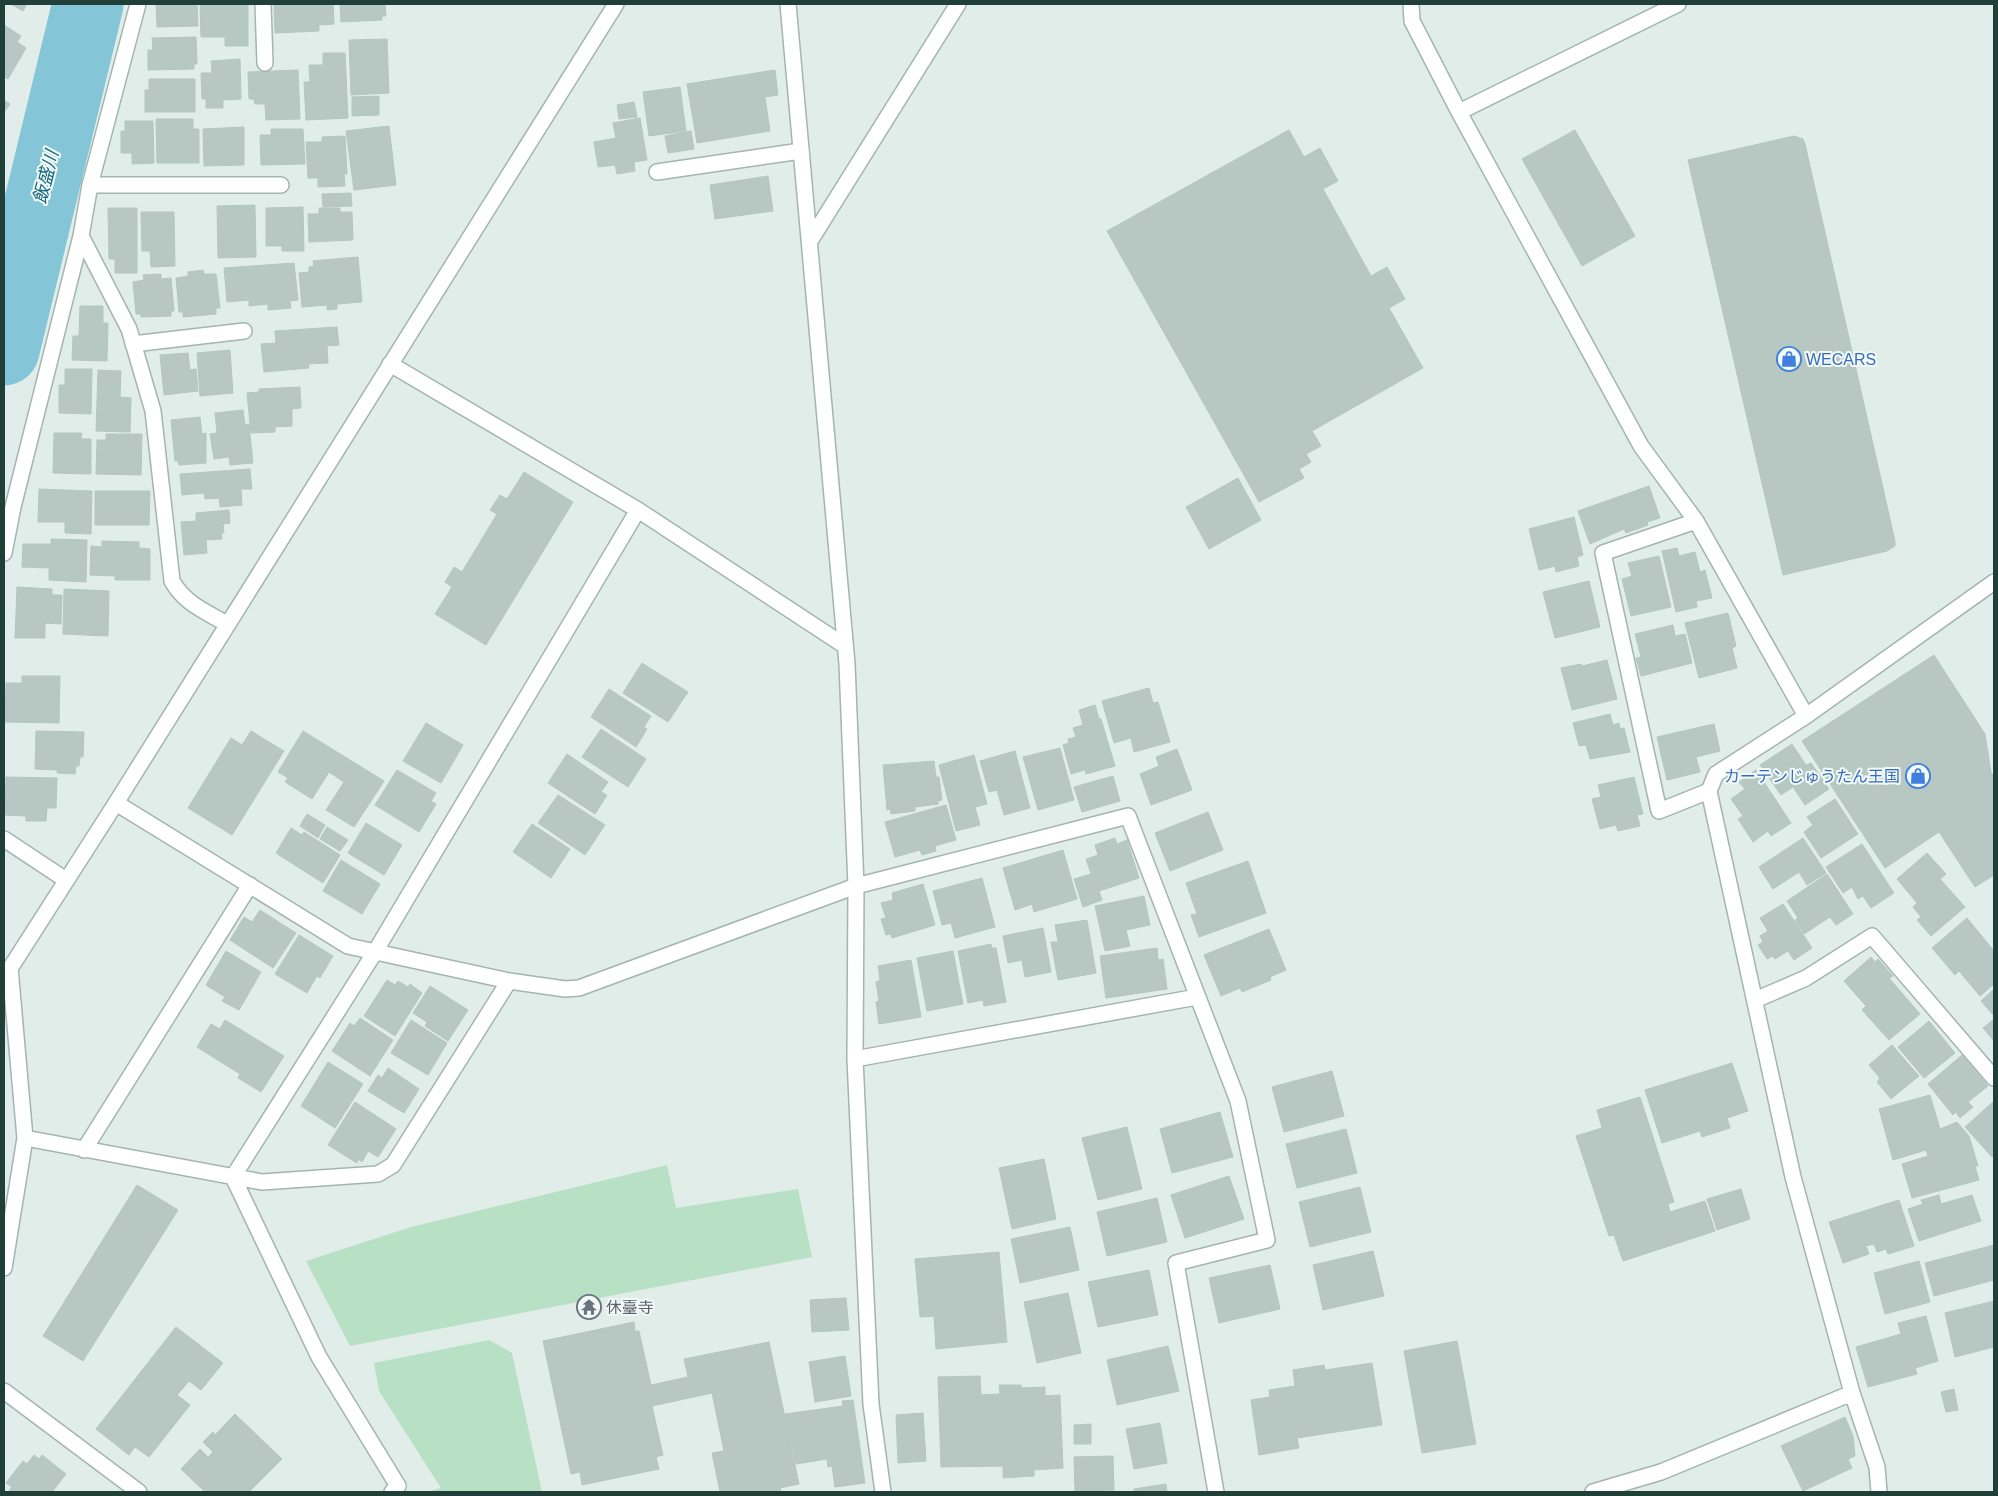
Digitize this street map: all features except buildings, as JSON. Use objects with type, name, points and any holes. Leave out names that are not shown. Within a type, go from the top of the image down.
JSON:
[{"type":"street","points":[[4,553],[13,507],[81,236],[90,185],[138,4]]},
{"type":"street","points":[[263,4],[265,63]]},
{"type":"street","points":[[4,1268],[24,1138],[7,973],[116,803],[616,4]]},
{"type":"street","points":[[788,4],[845,646],[856,886],[856,1059],[871,1404],[883,1492]]},
{"type":"street","points":[[810,241],[958,4]]},
{"type":"street","points":[[1411,4],[1412,21],[1459,112],[1641,446],[1696,521],[1806,716]]},
{"type":"street","points":[[1459,112],[1678,4]]},
{"type":"street","points":[[657,172],[801,152]]},
{"type":"street","points":[[90,185],[281,185]]},
{"type":"street","points":[[81,236],[129,329],[153,411],[172,581],[180,595],[188,602],[228,624]]},
{"type":"street","points":[[133,344],[244,331]]},
{"type":"street","points":[[390,364],[638,510],[845,646]]},
{"type":"street","points":[[233,1177],[375,952],[638,510]]},
{"type":"street","points":[[1696,521],[1604,553],[1659,811],[1709,791]]},
{"type":"street","points":[[1879,1492],[1876,1467],[1852,1393],[1793,1177],[1709,791],[1716,774],[1806,716],[1994,582]]},
{"type":"street","points":[[116,803],[348,946],[508,981],[565,989],[579,988],[856,886],[1128,816],[1238,1101],[1267,1240],[1176,1263],[1216,1492]]},
{"type":"street","points":[[4,839],[66,880]]},
{"type":"street","points":[[84,1150],[250,885]]},
{"type":"street","points":[[1755,1000],[1806,978],[1872,936],[1994,1078]]},
{"type":"street","points":[[24,1138],[262,1182],[378,1174],[393,1164],[508,981]]},
{"type":"street","points":[[856,1059],[1197,996]]},
{"type":"street","points":[[233,1177],[319,1357],[398,1486],[392,1492]]},
{"type":"street","points":[[4,1391],[139,1492]]},
{"type":"street","points":[[1594,1492],[1661,1472],[1852,1393]]},
{"type":"green space","points":[[667,1165],[676,1208],[798,1189],[812,1257],[350,1346],[306,1261],[411,1227]]},
{"type":"green space","points":[[489,1340],[512,1353],[542,1492],[426,1492],[441,1488],[379,1391],[374,1363]]},
{"type":"waterway","name":"飯盛川","points":[[4,350],[88,4]]},
{"type":"place","name":"WECARS","points":[[1789,359]]},
{"type":"place","name":"カーテンじゅうたん王国","points":[[1918,776]]},
{"type":"place","name":"休臺寺","points":[[589,1307]]}]
